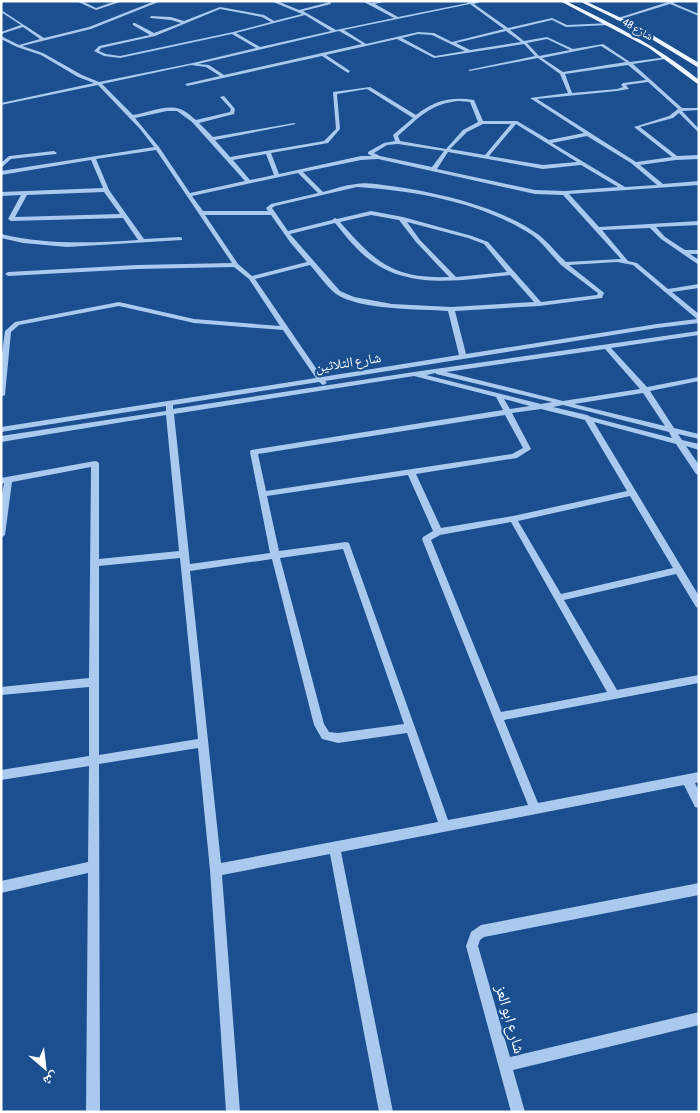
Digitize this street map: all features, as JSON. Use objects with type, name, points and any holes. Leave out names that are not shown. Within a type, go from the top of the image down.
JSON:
[{"type":"main road","name":"شارع 48","points":[[562,1],[609,24],[665,58],[699,83]]},
{"type":"main road","name":"شارع 48","points":[[581,1],[617,18],[696,62],[699,66]]},
{"type":"street","points":[[78,1],[96,9],[121,1]]},
{"type":"street","points":[[18,46],[90,28],[159,1]]},
{"type":"street","points":[[273,1],[300,11],[364,44]]},
{"type":"street","points":[[364,1],[397,18]]},
{"type":"street","points":[[372,4],[385,1]]},
{"type":"street","points":[[1,104],[100,84],[338,30],[481,1]]},
{"type":"street","points":[[617,18],[676,1]]},
{"type":"street","points":[[470,2],[525,42],[537,56],[562,73],[570,93]]},
{"type":"street","points":[[670,2],[699,15]]},
{"type":"street","points":[[300,11],[330,3]]},
{"type":"street","points":[[275,23],[263,16],[220,8],[154,35],[100,47],[96,51],[105,55],[120,56],[233,33],[275,23],[306,14]]},
{"type":"street","points":[[2,11],[42,39]]},
{"type":"street","points":[[151,17],[170,16],[186,23]]},
{"type":"street","points":[[452,43],[552,19],[566,26],[609,24]]},
{"type":"street","points":[[134,24],[154,35]]},
{"type":"street","points":[[1,35],[23,26]]},
{"type":"street","points":[[233,33],[259,48]]},
{"type":"street","points":[[187,85],[396,37],[427,33],[471,52]]},
{"type":"street","points":[[1,35],[18,46],[42,54],[80,76],[100,84],[132,117],[157,148],[236,266],[251,278],[322,379],[324,388]]},
{"type":"street","points":[[396,37],[434,57],[547,38],[572,49]]},
{"type":"street","points":[[470,70],[572,49],[602,45],[628,62],[680,109],[699,132]]},
{"type":"street","points":[[323,55],[348,72]]},
{"type":"street","points":[[562,73],[665,58]]},
{"type":"street","points":[[191,64],[207,66],[224,77]]},
{"type":"street","points":[[648,81],[625,84],[623,85],[627,88],[616,90],[532,98],[634,164],[662,186]]},
{"type":"street","points":[[229,159],[326,142],[338,129],[335,94],[368,88],[417,118]]},
{"type":"street","points":[[196,122],[234,111],[222,97]]},
{"type":"street","points":[[398,142],[395,136],[439,101],[456,98],[472,102],[481,123]]},
{"type":"street","points":[[676,158],[636,127],[670,117],[680,109],[699,109]]},
{"type":"street","points":[[132,117],[179,110],[196,122],[249,182]]},
{"type":"street","points":[[486,157],[514,122]]},
{"type":"street","points":[[433,170],[462,132],[481,123],[514,122],[623,188]]},
{"type":"street","points":[[210,139],[294,124]]},
{"type":"street","points":[[548,142],[588,134]]},
{"type":"street","points":[[378,157],[370,152],[386,144],[398,142],[543,167],[584,163]]},
{"type":"street","points":[[1,173],[157,148]]},
{"type":"street","points":[[268,152],[277,176]]},
{"type":"street","points":[[1,166],[9,158],[54,153]]},
{"type":"street","points":[[188,195],[361,158],[378,157],[535,192],[565,193],[699,183]]},
{"type":"street","points":[[634,164],[699,157]]},
{"type":"street","points":[[93,158],[106,190],[141,240]]},
{"type":"street","points":[[299,171],[321,193]]},
{"type":"street","points":[[363,186],[409,192],[468,205],[518,224],[535,234],[565,264],[602,293],[600,297],[540,304],[451,309],[392,306],[352,299],[338,292],[286,233],[269,208],[273,204],[321,193],[363,186]]},
{"type":"street","points":[[1,194],[106,190]]},
{"type":"street","points":[[25,193],[11,219],[123,216]]},
{"type":"street","points":[[565,193],[625,260],[643,269],[699,320]]},
{"type":"street","points":[[200,213],[272,213]]},
{"type":"street","points":[[286,233],[334,220],[371,213],[400,218],[486,243],[540,304]]},
{"type":"street","points":[[400,218],[418,241],[454,278]]},
{"type":"street","points":[[334,220],[372,259],[388,269],[416,277],[436,280],[511,273]]},
{"type":"street","points":[[597,229],[699,223]]},
{"type":"street","points":[[652,226],[663,238],[699,263]]},
{"type":"street","points":[[1,236],[24,243],[47,245],[180,239]]},
{"type":"street","points":[[685,252],[699,252]]},
{"type":"street","points":[[565,264],[625,260]]},
{"type":"street","points":[[251,278],[313,262]]},
{"type":"street","points":[[8,274],[146,267],[236,266]]},
{"type":"street","points":[[668,291],[699,286]]},
{"type":"street","points":[[1,395],[8,332],[17,323],[119,304],[194,321],[285,328]]},
{"type":"street","points":[[451,309],[463,357]]},
{"type":"street","name":"شارع الثلاثين","points":[[1,439],[170,409],[322,379],[699,320]]},
{"type":"street","name":"شارع الثلاثين","points":[[1,430],[324,388],[699,333]]},
{"type":"street","points":[[606,346],[645,390],[699,472]]},
{"type":"street","points":[[434,371],[699,437]]},
{"type":"street","points":[[414,374],[699,447]]},
{"type":"street","points":[[411,728],[338,738],[326,736],[319,725],[275,555],[254,452],[645,390],[699,379]]},
{"type":"street","points":[[263,494],[520,454],[527,449],[499,396]]},
{"type":"street","points":[[581,408],[699,604]]},
{"type":"street","points":[[170,409],[216,870],[232,1112]]},
{"type":"street","points":[[1,535],[5,481],[96,464],[92,1112]]},
{"type":"street","points":[[411,472],[438,532]]},
{"type":"street","points":[[535,809],[426,539],[438,532],[513,519],[632,493]]},
{"type":"street","points":[[513,519],[614,695]]},
{"type":"street","points":[[185,568],[346,545],[445,826]]},
{"type":"street","points":[[95,563],[184,554]]},
{"type":"street","points":[[558,598],[678,570]]},
{"type":"street","points":[[498,717],[699,679]]},
{"type":"street","points":[[1,691],[94,682]]},
{"type":"street","points":[[1,775],[203,743]]},
{"type":"street","points":[[216,870],[693,778],[699,803]]},
{"type":"street","points":[[334,847],[386,1112]]},
{"type":"street","points":[[1,887],[94,866]]},
{"type":"street","points":[[474,936],[480,931],[699,889]]},
{"type":"street","name":"شارع ابو العز","points":[[474,936],[472,946],[518,1112]]},
{"type":"street","points":[[506,1066],[699,1018]]}]
